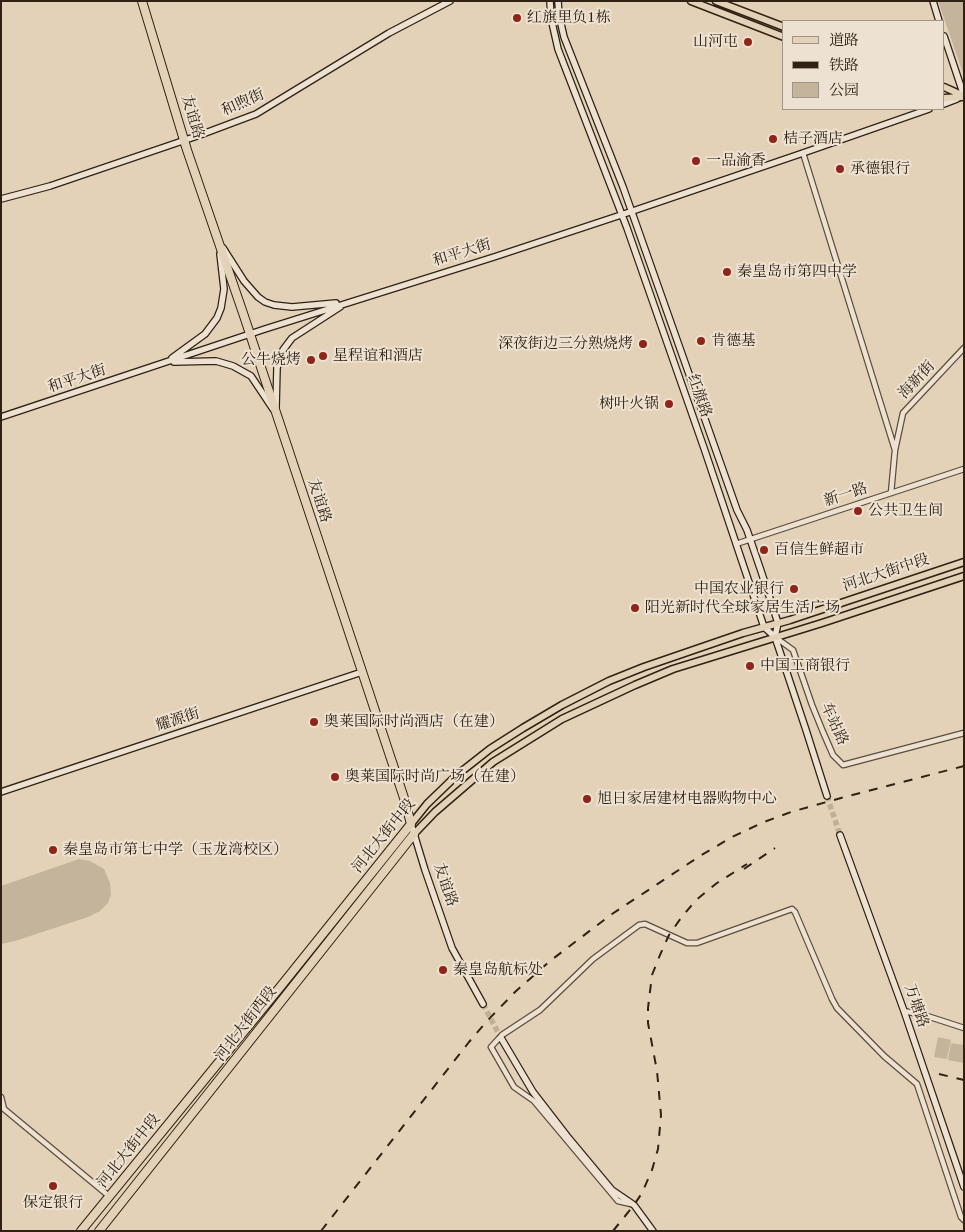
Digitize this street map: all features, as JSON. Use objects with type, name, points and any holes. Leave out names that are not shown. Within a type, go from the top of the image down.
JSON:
[{"type":"highway","name":"友谊路","points":[[142,1],[184,140],[405,800],[411,824]]},
{"type":"highway","name":"河北大街中段","points":[[81,1231],[411,824]]},
{"type":"highway","name":"河北大街西段","points":[[99,1231],[414,834]]},
{"type":"main road","name":"和煦街","points":[[1,200],[50,186],[256,114],[389,33],[450,1]]},
{"type":"main road","name":"红旗路","points":[[550,1],[551,18],[558,49],[668,345],[764,627],[775,637],[827,796]]},
{"type":"main road","points":[[558,1],[564,37],[614,160],[737,510],[751,539],[778,623],[775,637]]},
{"type":"main road","points":[[691,1],[782,36]]},
{"type":"main road","points":[[716,1],[782,26]]},
{"type":"main road","points":[[932,1],[939,20]]},
{"type":"main road","points":[[945,39],[964,96]]},
{"type":"main road","points":[[945,87],[964,96]]},
{"type":"main road","points":[[945,98],[964,96]]},
{"type":"main road","points":[[945,104],[964,96]]},
{"type":"main road","name":"和平大街","points":[[1,417],[348,302],[621,215],[926,110]]},
{"type":"main road","points":[[218,240],[244,281],[258,297],[266,302],[292,307],[348,302]]},
{"type":"main road","points":[[166,362],[205,334],[217,318],[221,308],[224,289],[218,240]]},
{"type":"main road","points":[[276,414],[278,368],[283,350],[292,338],[348,302]]},
{"type":"main road","points":[[166,362],[216,361],[233,366],[251,376],[276,414]]},
{"type":"main road","name":"河北大街中段","points":[[411,824],[427,804],[457,775],[490,749],[562,705],[609,681],[644,667],[964,562]]},
{"type":"main road","points":[[414,834],[493,762],[562,719],[674,669],[964,576]]},
{"type":"main road","name":"耀源街","points":[[1,792],[362,672]]},
{"type":"main road","name":"友谊路","points":[[411,824],[452,948],[483,1004]]},
{"type":"main road","name":"万塘路","points":[[840,835],[904,1011],[964,1188]]},
{"type":"main road","points":[[501,1038],[533,1092],[612,1190],[634,1205],[653,1231]]},
{"type":"street","points":[[803,153],[895,450]]},
{"type":"street","name":"海新街","points":[[891,493],[895,450],[903,413],[964,348]]},
{"type":"street","name":"新一路","points":[[736,544],[964,469]]},
{"type":"street","name":"车站路","points":[[775,637],[793,650],[822,732],[833,755],[843,765],[964,733]]},
{"type":"street","points":[[634,1205],[618,1201],[534,1101],[514,1086],[491,1047],[502,1035],[540,1010],[593,959],[639,925],[645,924],[687,943],[696,943],[792,909],[837,1008],[884,1056],[917,1084],[961,1217],[964,1220]]},
{"type":"street","points":[[904,1011],[964,1028]]},
{"type":"street","points":[[1,1097],[4,1109],[110,1196]]},
{"type":"green space","points":[[938,1],[964,1],[964,76],[945,20]]},
{"type":"green space","points":[[79,859],[90,861],[104,869],[110,883],[111,895],[108,903],[100,911],[88,917],[1,944],[1,886]]},
{"type":"green space","points":[[938,1037],[951,1040],[947,1059],[934,1057]]},
{"type":"green space","points":[[951,1043],[964,1045],[964,1063],[948,1060]]},
{"type":"tunnel","points":[[827,796],[840,835]]},
{"type":"tunnel","points":[[483,1004],[501,1038]]},
{"type":"railway","points":[[321,1231],[488,1020],[515,992],[550,961],[612,914],[700,856],[732,837],[764,822],[791,812],[964,766]]},
{"type":"railway","points":[[744,869],[775,848]]},
{"type":"railway","points":[[613,1231],[642,1193],[652,1170],[658,1149],[661,1115],[657,1071],[648,1023],[652,975],[669,935],[696,900],[717,883],[747,864]]},
{"type":"railway","points":[[939,1074],[964,1080]]},
{"type":"place","name":"红旗里负1栋","points":[[517,18]]},
{"type":"place","name":"山河屯","points":[[748,42]]},
{"type":"place","name":"桔子酒店","points":[[773,139]]},
{"type":"place","name":"一品渝香","points":[[696,161]]},
{"type":"place","name":"承德银行","points":[[840,169]]},
{"type":"place","name":"秦皇岛市第四中学","points":[[727,272]]},
{"type":"place","name":"肯德基","points":[[701,341]]},
{"type":"place","name":"深夜街边三分熟烧烤","points":[[643,344]]},
{"type":"place","name":"星程谊和酒店","points":[[323,356]]},
{"type":"place","name":"公牛烧烤","points":[[311,360]]},
{"type":"place","name":"树叶火锅","points":[[669,404]]},
{"type":"place","name":"公共卫生间","points":[[858,511]]},
{"type":"place","name":"百信生鲜超市","points":[[764,550]]},
{"type":"place","name":"中国农业银行","points":[[794,589]]},
{"type":"place","name":"阳光新时代全球家居生活广场","points":[[635,608]]},
{"type":"place","name":"中国工商银行","points":[[750,666]]},
{"type":"place","name":"奥莱国际时尚酒店（在建）","points":[[314,722]]},
{"type":"place","name":"奥莱国际时尚广场（在建）","points":[[335,777]]},
{"type":"place","name":"旭日家居建材电器购物中心","points":[[587,799]]},
{"type":"place","name":"秦皇岛市第七中学（玉龙湾校区）","points":[[53,850]]},
{"type":"place","name":"秦皇岛航标处","points":[[443,970]]},
{"type":"place","name":"保定银行","points":[[53,1186]]}]
